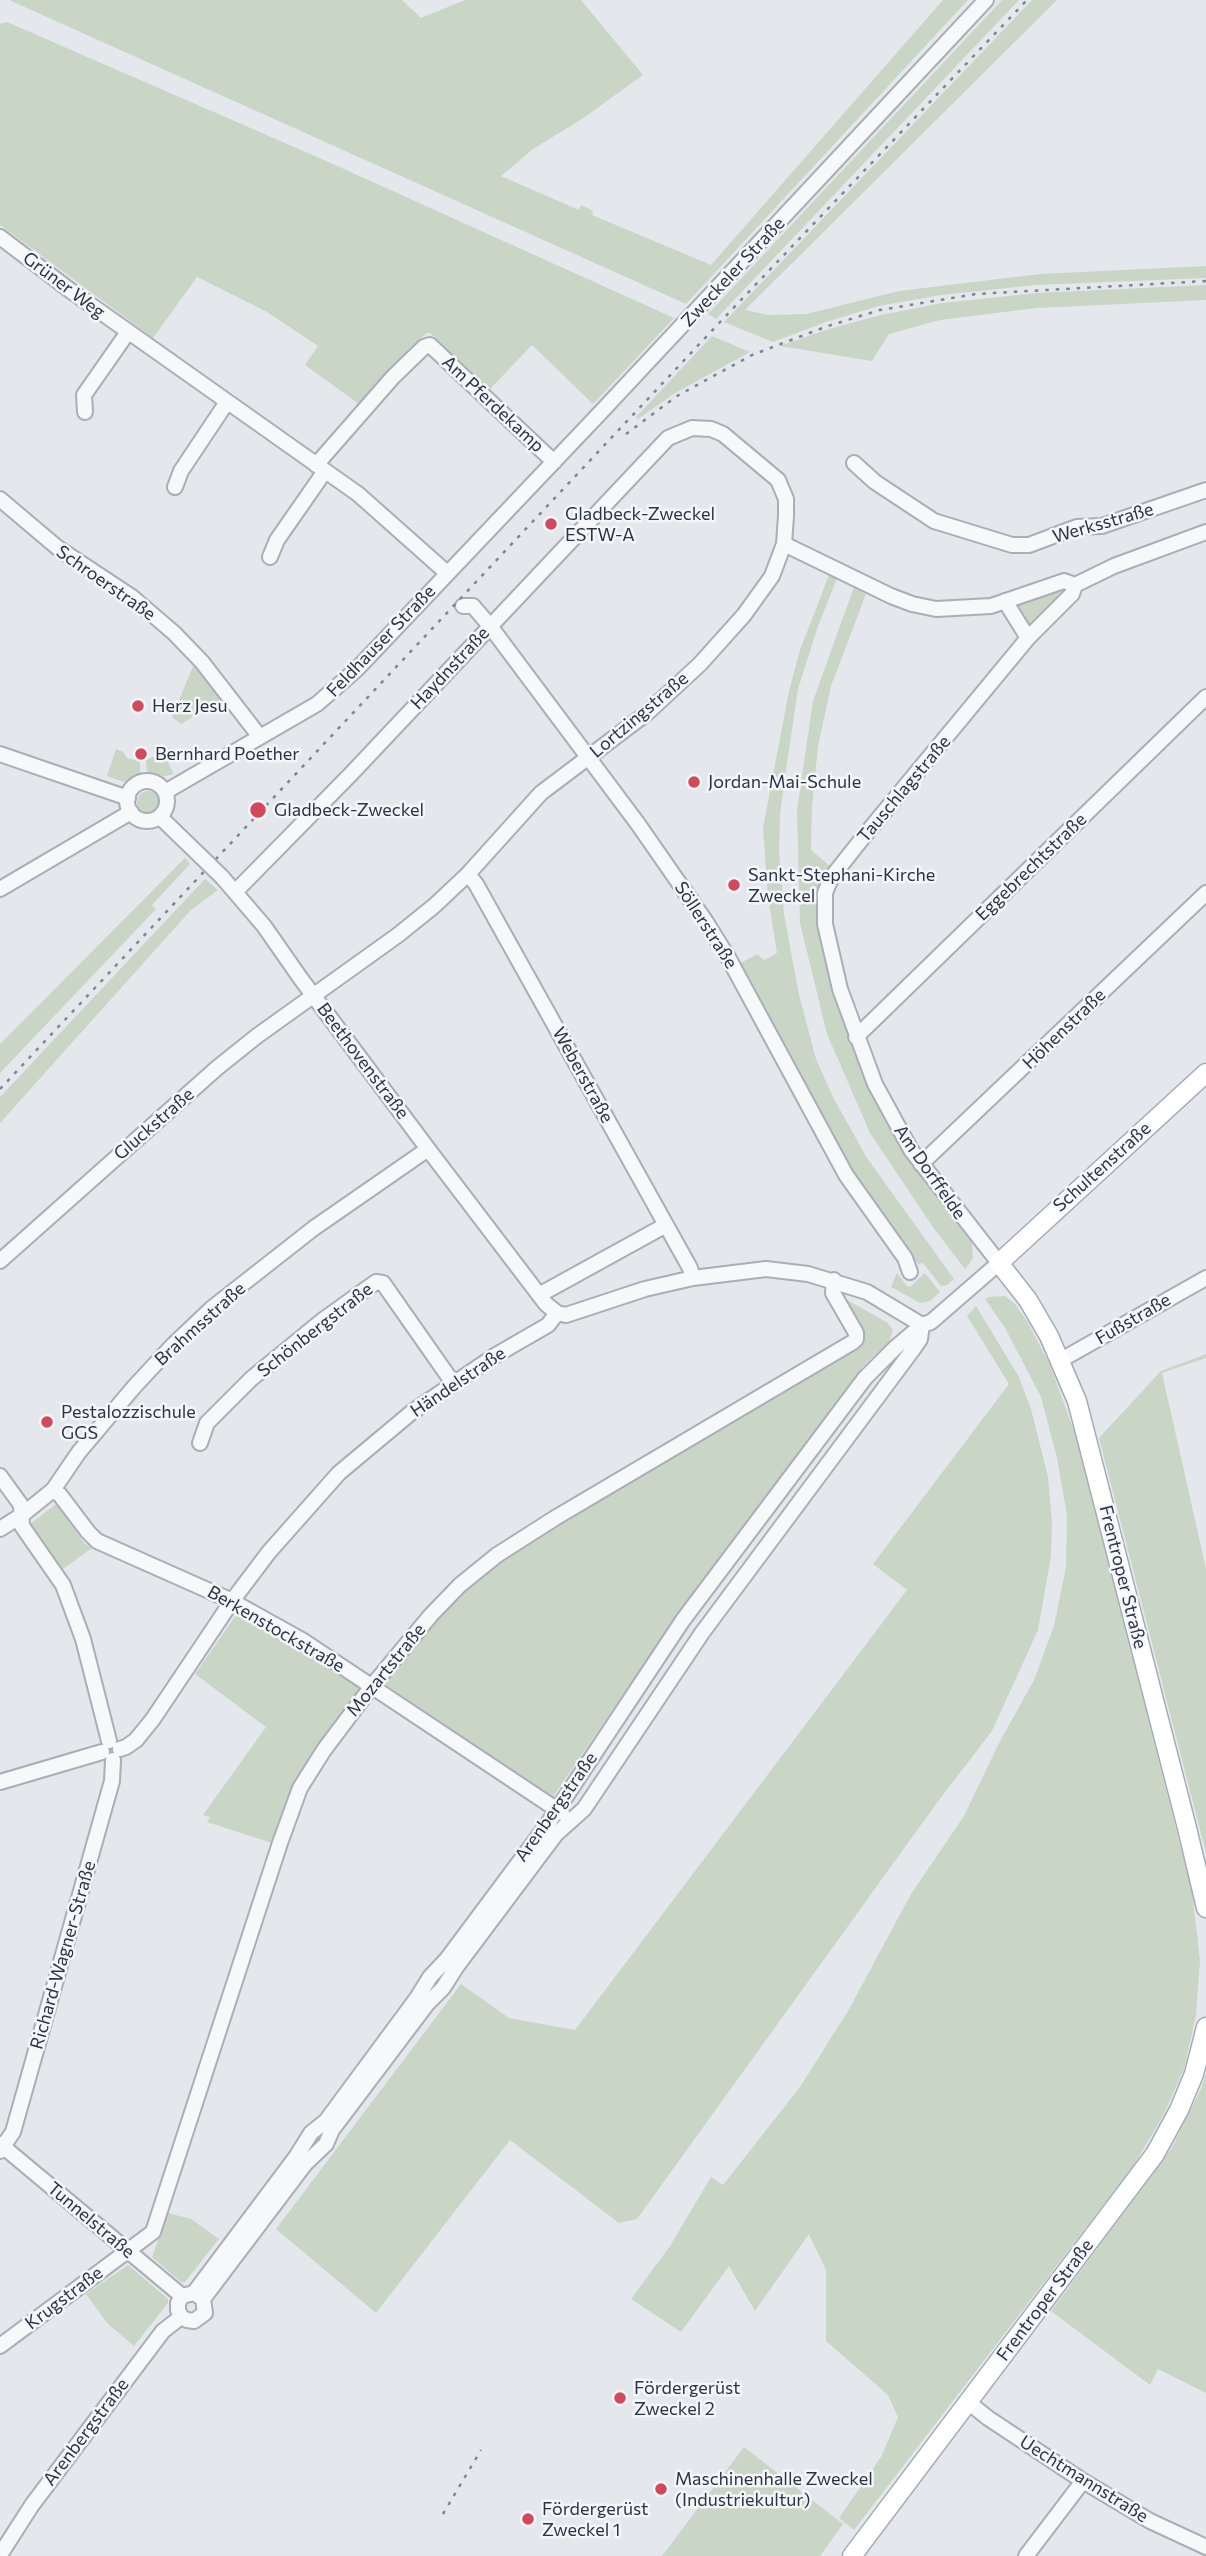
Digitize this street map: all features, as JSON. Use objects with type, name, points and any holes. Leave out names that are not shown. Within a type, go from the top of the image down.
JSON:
[{"type":"main road","name":"Schultenstraße","points":[[992,1269],[1206,1073]]},
{"type":"main road","name":"Frentroper Straße","points":[[992,1269],[1028,1300],[1068,1357],[1206,1908]]},
{"type":"main road","name":"Frentroper Straße","points":[[852,2556],[1154,2154],[1179,2110],[1194,2074],[1206,2027]]},
{"type":"street","name":"Zweckeler Straße","points":[[478,541],[554,463],[985,0]]},
{"type":"street","name":"Grüner Weg","points":[[0,237],[128,332],[358,494],[447,573]]},
{"type":"street","points":[[85,412],[84,395],[128,332]]},
{"type":"street","name":"Am Pferdekamp","points":[[321,468],[386,384],[424,347],[430,345],[554,463]]},
{"type":"street","points":[[175,487],[181,471],[227,402]]},
{"type":"street","name":"Lortzingstraße","points":[[315,996],[398,935],[468,874],[541,793],[647,713],[700,664],[744,615],[772,576],[784,544],[786,508],[784,490],[778,480],[723,434],[701,427],[682,430],[662,443]]},
{"type":"street","name":"Haydnstraße","points":[[236,891],[662,443]]},
{"type":"street","name":"Werksstraße","points":[[854,463],[875,482],[934,520],[1012,545],[1029,545],[1077,527],[1102,526],[1206,490]]},
{"type":"street","points":[[270,557],[277,540],[321,468]]},
{"type":"street","name":"Schroerstraße","points":[[0,499],[58,548],[132,597],[173,633],[202,663],[260,737]]},
{"type":"street","name":"Tauschlagstraße","points":[[856,1037],[830,950],[824,909],[827,885],[1028,638],[1072,594],[1076,585],[1114,566],[1206,532]]},
{"type":"street","name":"Feldhauser Straße","points":[[165,792],[317,705],[357,669],[478,541]]},
{"type":"street","name":"Tauschlagstraße","points":[[784,544],[912,604],[936,610],[962,609],[1005,601],[1064,581],[1076,585]]},
{"type":"street","points":[[1005,601],[1028,638]]},
{"type":"street","name":"Söllerstraße","points":[[463,606],[473,606],[489,626],[638,824],[712,932],[846,1175],[905,1258],[910,1272]]},
{"type":"street","name":"Eggebrechtstraße","points":[[856,1037],[1206,697]]},
{"type":"street","points":[[0,754],[129,805],[143,821],[160,817],[167,806],[165,792],[156,783],[143,782],[134,787],[129,805],[0,889]]},
{"type":"street","name":"Beethovenstraße","points":[[160,817],[236,891],[539,1295],[557,1313]]},
{"type":"street","name":"Weberstraße","points":[[468,874],[483,896],[690,1268],[693,1278]]},
{"type":"street","name":"Höhenstraße","points":[[921,1164],[1206,893]]},
{"type":"street","name":"Gluckstraße","points":[[0,1261],[217,1068],[315,996]]},
{"type":"street","name":"Am Dorffelde","points":[[856,1037],[875,1084],[897,1127],[992,1269]]},
{"type":"street","name":"Brahmsstraße","points":[[0,1529],[53,1490],[79,1452],[134,1387],[212,1308],[314,1228],[428,1149]]},
{"type":"street","points":[[539,1295],[666,1225]]},
{"type":"street","points":[[557,1313],[566,1315],[645,1289],[693,1278],[766,1269],[834,1280],[867,1292],[922,1325]]},
{"type":"street","name":"Arenbergstraße","points":[[193,2296],[311,2133],[326,2121],[556,1810],[683,1620],[864,1378],[922,1325],[931,1322],[992,1269]]},
{"type":"street","name":"Fußstraße","points":[[1068,1357],[1206,1278]]},
{"type":"street","name":"Mozartstraße","points":[[129,2251],[153,2232],[280,1843],[300,1788],[324,1750],[372,1686],[431,1615],[460,1585],[498,1555],[578,1504],[853,1342],[856,1333],[833,1293],[834,1280]]},
{"type":"street","name":"Schönbergstraße","points":[[200,1443],[207,1423],[251,1380],[323,1320],[376,1282],[383,1283],[453,1383]]},
{"type":"street","name":"Händelstraße","points":[[0,1782],[111,1750],[136,1740],[269,1552],[339,1473],[383,1435],[453,1383],[548,1325],[557,1313]]},
{"type":"street","name":"Arenbergstraße","points":[[193,2296],[305,2164],[326,2144],[340,2120],[427,2004],[443,1988],[556,1834],[584,1809],[710,1622],[914,1348],[920,1339],[922,1325]]},
{"type":"street","points":[[0,1476],[21,1505],[22,1515]]},
{"type":"street","name":"Berkenstockstraße","points":[[53,1490],[97,1541],[232,1601],[302,1640],[571,1821]]},
{"type":"street","name":"Richard-Wagner-Straße","points":[[1,2147],[13,2132],[112,1781],[111,1750],[83,1639],[63,1585],[22,1526],[22,1515]]},
{"type":"street","name":"Tunnelstraße","points":[[1,2147],[129,2251],[193,2296]]},
{"type":"street","name":"Krugstraße","points":[[0,2346],[129,2251]]},
{"type":"street","points":[[181,2317],[178,2303],[193,2296]]},
{"type":"street","name":"Arenbergstraße","points":[[0,2555],[32,2505],[163,2331],[181,2317],[194,2321],[201,2318],[206,2306],[193,2296]]},
{"type":"street","name":"Uechtmannstraße","points":[[968,2402],[1083,2481],[1150,2521],[1204,2541]]},
{"type":"street","points":[[1026,2556],[1083,2481]]},
{"type":"green space","points":[[9,0],[402,0],[421,18],[465,0],[581,0],[643,75],[582,119],[533,149],[501,176],[579,210],[581,205],[593,211],[592,215],[711,265],[943,0],[968,0],[686,304]]},
{"type":"green space","points":[[1002,0],[1019,0],[716,319],[708,314]]},
{"type":"green space","points":[[1032,0],[1057,0],[745,310],[769,315],[806,314],[899,291],[1040,274],[1206,266],[1206,278],[1035,285],[941,295],[879,306],[773,342],[724,322]]},
{"type":"green space","points":[[7,22],[324,160],[674,318],[593,404],[532,345],[490,389],[427,333],[359,404],[305,365],[318,346],[267,312],[197,277],[153,338],[0,225],[0,24]]},
{"type":"green space","points":[[1206,285],[1206,300],[1037,308],[940,320],[889,334],[872,361],[780,346],[881,315],[942,303],[1037,293]]},
{"type":"green space","points":[[712,336],[750,352],[675,393],[638,419],[636,417]]},
{"type":"green space","points":[[829,575],[837,579],[818,626],[798,689],[785,776],[779,849],[784,914],[799,995],[816,1059],[834,1099],[867,1158],[954,1279],[941,1286],[923,1263],[918,1264],[858,1184],[808,1095],[741,963],[757,954],[764,960],[777,953],[768,897],[763,828],[789,691],[800,650]]},
{"type":"green space","points":[[1063,586],[1068,590],[1033,627],[1026,627],[1015,604]]},
{"type":"green space","points":[[854,587],[866,594],[831,686],[818,746],[811,850],[831,867],[822,883],[835,990],[917,1169],[972,1242],[973,1258],[965,1269],[935,1230],[870,1133],[827,1034],[800,923],[797,810],[813,701]]},
{"type":"green space","points":[[194,664],[222,699],[181,724],[172,717]]},
{"type":"green space","points":[[163,745],[170,749],[164,755],[174,774],[165,776],[147,773],[146,760],[158,755]]},
{"type":"green space","points":[[116,749],[123,752],[128,759],[140,760],[140,774],[124,782],[107,776]]},
{"type":"green space","points":[[148,791],[156,794],[159,802],[156,810],[148,813],[140,810],[137,802],[140,794]]},
{"type":"green space","points":[[185,858],[190,864],[152,905],[156,909],[0,1073],[0,1044]]},
{"type":"green space","points":[[205,879],[218,890],[191,910],[0,1123],[0,1097]]},
{"type":"green space","points":[[897,1273],[910,1287],[925,1273],[940,1292],[930,1301],[920,1303],[891,1287]]},
{"type":"green space","points":[[840,1296],[888,1323],[893,1330],[889,1342],[865,1364],[673,1621],[553,1797],[385,1684],[437,1619],[465,1590],[504,1560],[558,1523],[856,1345],[862,1350]]},
{"type":"green space","points":[[1005,1296],[1014,1303],[1027,1321],[1050,1365],[1078,1442],[1192,1892],[1200,1960],[1196,2015],[1184,2069],[1164,2114],[1134,2165],[854,2530],[839,2518],[881,2457],[898,2417],[888,2395],[826,2341],[826,2270],[809,2234],[755,2311],[729,2266],[681,2332],[631,2299],[670,2246],[711,2177],[723,2185],[800,2087],[848,2011],[911,1894],[964,1816],[999,1743],[1034,1680],[1054,1626],[1066,1567],[1067,1515],[1057,1458],[1041,1397],[1005,1328],[985,1299]]},
{"type":"green space","points":[[976,1306],[1019,1377],[1031,1409],[1048,1477],[1052,1522],[1051,1556],[1038,1630],[992,1731],[936,1804],[637,2219],[619,2223],[510,2140],[376,2313],[276,2229],[461,1984],[509,2018],[575,2030],[907,1590],[873,1564],[1009,1384],[967,1316]]},
{"type":"green space","points":[[1206,1354],[1206,1358],[1162,1373],[1206,1569],[1206,1853],[1099,1438],[1161,1371]]},
{"type":"green space","points":[[56,1504],[84,1543],[92,1548],[63,1569],[30,1524]]},
{"type":"green space","points":[[236,1615],[297,1648],[360,1689],[302,1772],[286,1801],[272,1843],[207,1822],[210,1817],[203,1815],[266,1727],[195,1674]]},
{"type":"green space","points":[[1206,2074],[1206,2393],[1158,2369],[1150,2385],[1051,2311],[1171,2149]]},
{"type":"green space","points":[[168,2213],[191,2219],[219,2239],[185,2282],[181,2282],[152,2257]]},
{"type":"green space","points":[[128,2265],[168,2299],[168,2303],[134,2346],[107,2323],[86,2294]]},
{"type":"green space","points":[[744,2447],[843,2524],[820,2556],[662,2556]]},
{"type":"railway","points":[[0,1089],[721,321],[1027,0]]},
{"type":"railway","points":[[626,434],[677,396],[752,355],[828,326],[880,310],[976,294],[1206,281]]},
{"type":"railway","points":[[443,2514],[481,2450]]},
{"type":"place","name":"Gladbeck-Zweckel ESTW-A","points":[[551,524]]},
{"type":"place","name":"Herz Jesu","points":[[138,706]]},
{"type":"place","name":"Bernhard Poether","points":[[141,754]]},
{"type":"place","name":"Jordan-Mai-Schule","points":[[694,782]]},
{"type":"place","name":"Gladbeck-Zweckel","points":[[258,810]]},
{"type":"place","name":"Sankt-Stephani-Kirche Zweckel","points":[[734,885]]},
{"type":"place","name":"Pestalozzischule GGS","points":[[47,1422]]},
{"type":"place","name":"Fördergerüst Zweckel 2","points":[[620,2398]]},
{"type":"place","name":"Maschinenhalle Zweckel (Industriekultur)","points":[[661,2489]]},
{"type":"place","name":"Fördergerüst Zweckel 1","points":[[528,2519]]}]
